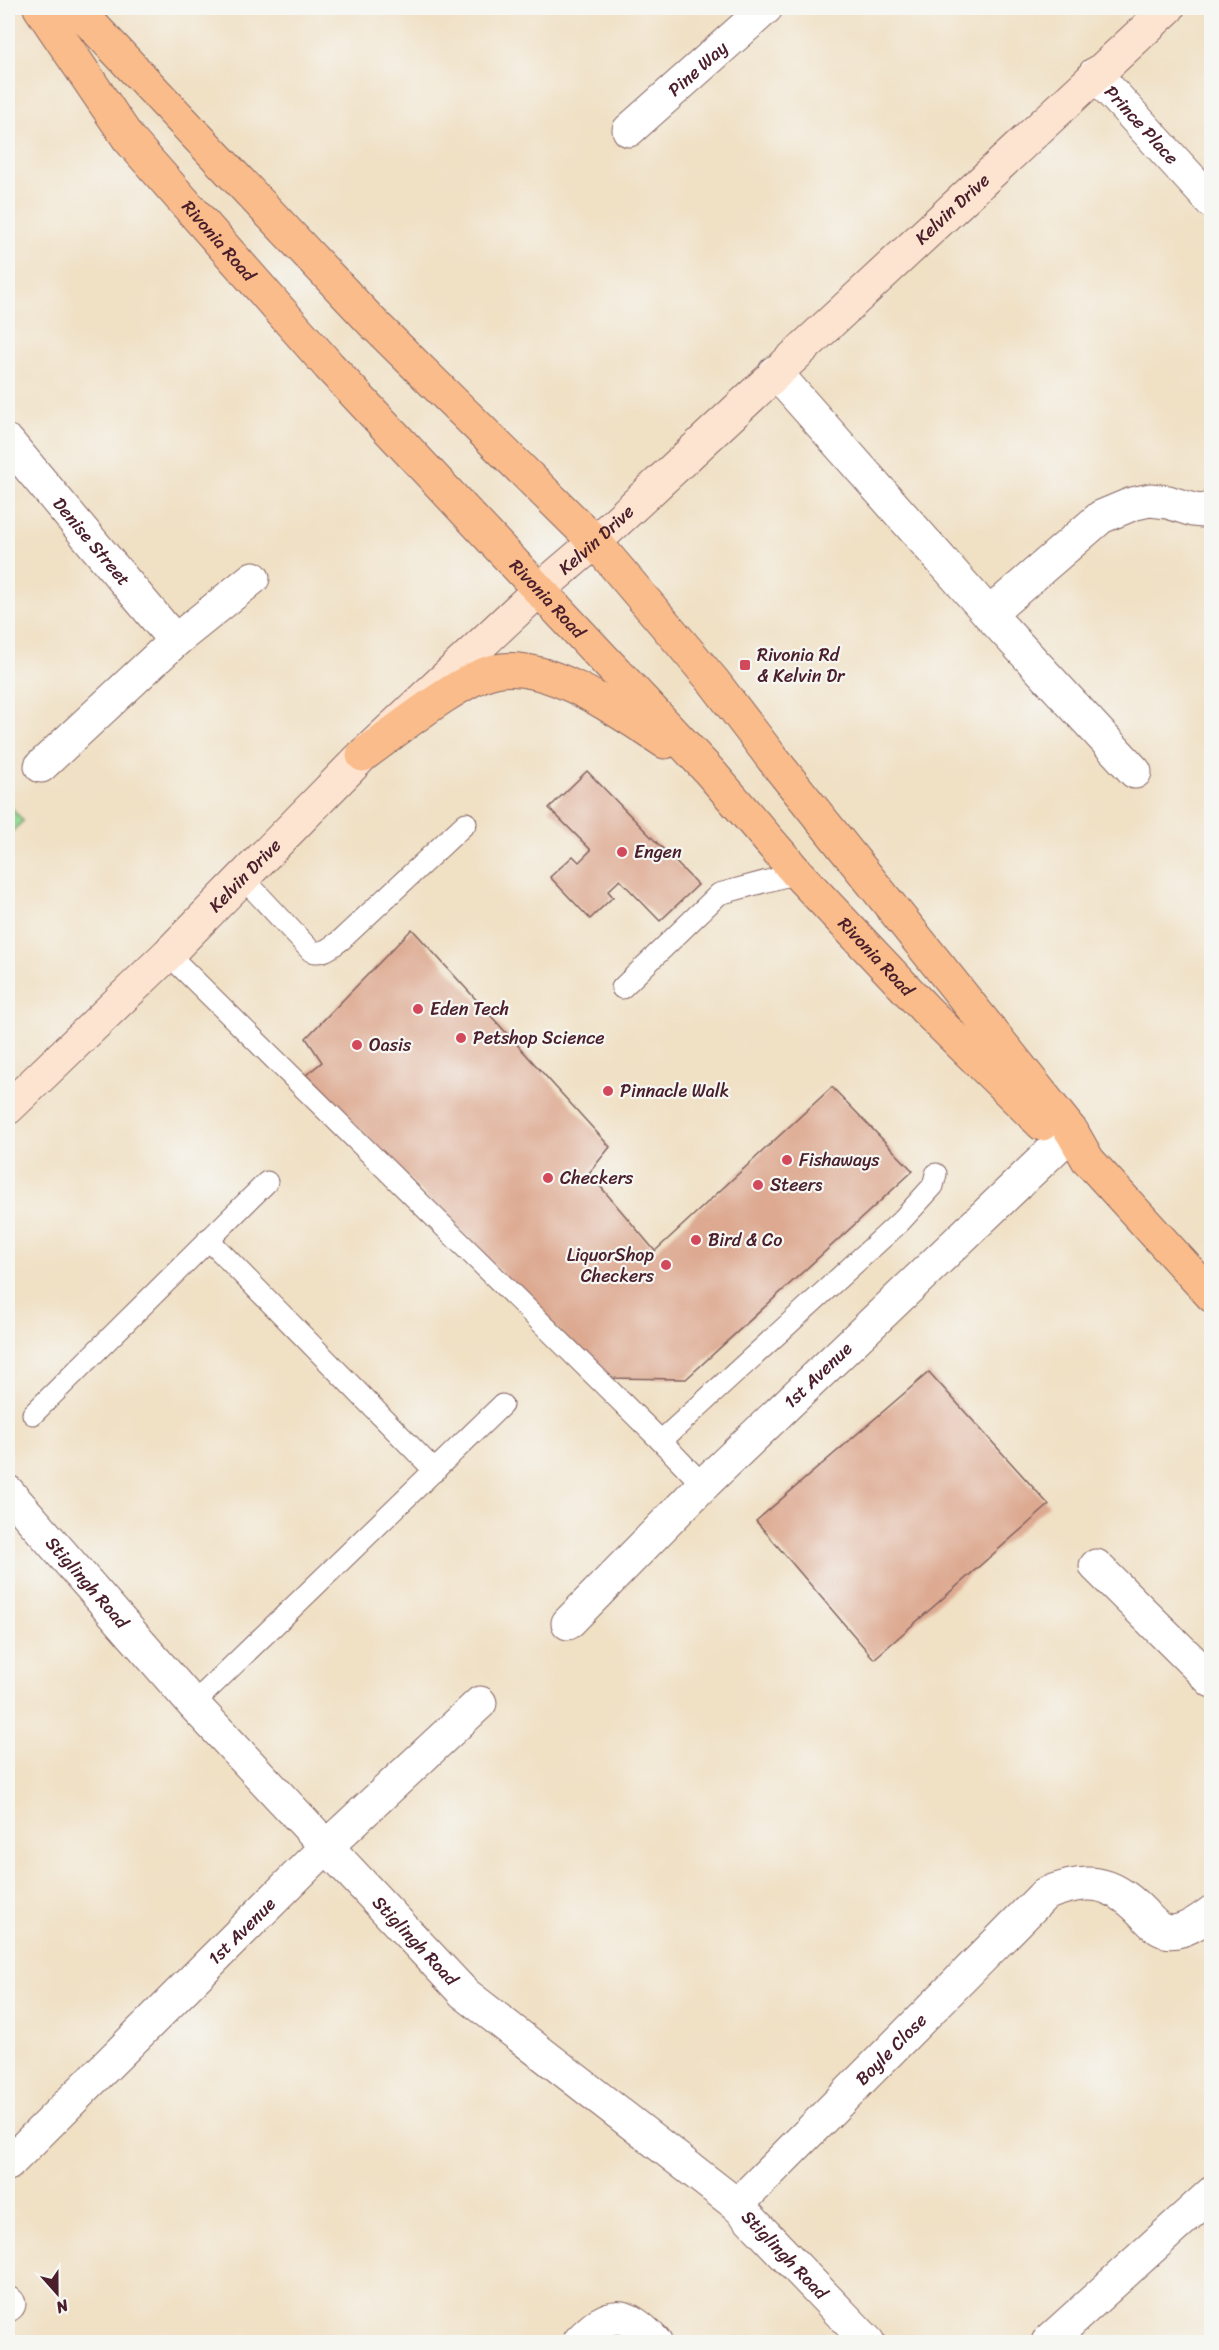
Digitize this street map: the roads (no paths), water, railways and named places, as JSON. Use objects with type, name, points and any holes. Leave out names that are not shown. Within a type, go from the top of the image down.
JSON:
[{"type":"main road","name":"Rivonia Road","points":[[40,8],[128,138],[329,366],[709,771],[797,873],[927,1011],[1066,1137],[1212,1296]]},
{"type":"main road","name":"Rivonia Road","points":[[76,8],[372,322],[595,542],[714,682],[1066,1137]]},
{"type":"main road","name":"Kelvin Drive","points":[[8,1108],[168,954],[363,755],[1168,8]]},
{"type":"main road","points":[[363,755],[462,685],[494,671],[516,670],[543,676],[598,698],[709,771]]},
{"type":"street","name":"Pine Way","points":[[629,130],[766,8]]},
{"type":"street","name":"Prince Place","points":[[1095,74],[1212,202]]},
{"type":"street","points":[[775,372],[989,614],[1135,772]]},
{"type":"street","name":"Denise Street","points":[[8,442],[175,641]]},
{"type":"street","points":[[989,614],[1101,517],[1132,504],[1150,500],[1168,502],[1193,510],[1203,511],[1212,508]]},
{"type":"street","points":[[41,766],[175,641],[254,578]]},
{"type":"street","name":"1st Avenue","points":[[568,1623],[703,1485],[1066,1137]]},
{"type":"street","name":"Stiglingh Road","points":[[8,1492],[193,1704],[464,1993],[737,2205],[868,2343]]},
{"type":"street","points":[[1096,1566],[1212,1681]]},
{"type":"street","name":"1st Avenue","points":[[8,2164],[326,1847],[480,1703]]},
{"type":"street","name":"Boyle Close","points":[[737,2205],[1045,1894],[1064,1886],[1080,1883],[1097,1884],[1132,1902],[1154,1925],[1164,1931],[1184,1929],[1212,1912]]},
{"type":"street","points":[[1048,2343],[1212,2193]]},
{"type":"street","points":[[579,2343],[596,2325],[615,2318],[632,2320],[655,2343]]},
{"type":"lane","points":[[243,878],[311,951],[318,953],[326,951],[341,940],[466,823]]},
{"type":"lane","points":[[622,988],[719,894],[797,873]]},
{"type":"lane","points":[[168,954],[703,1485]]},
{"type":"lane","points":[[661,1441],[901,1221],[933,1186],[936,1174]]},
{"type":"lane","points":[[33,1414],[267,1182]]},
{"type":"lane","points":[[208,1239],[435,1471]]},
{"type":"lane","points":[[193,1704],[502,1405]]},
{"type":"place","name":"Rivonia Rd & Kelvin Dr","points":[[745,665]]},
{"type":"place","name":"Engen","points":[[622,852]]},
{"type":"place","name":"Eden Tech","points":[[418,1009]]},
{"type":"place","name":"Petshop Science","points":[[461,1038]]},
{"type":"place","name":"Oasis","points":[[357,1045]]},
{"type":"place","name":"Pinnacle Walk","points":[[608,1091]]},
{"type":"place","name":"Fishaways","points":[[787,1160]]},
{"type":"place","name":"Checkers","points":[[548,1178]]},
{"type":"place","name":"Steers","points":[[758,1185]]},
{"type":"place","name":"Bird & Co","points":[[696,1240]]},
{"type":"place","name":"LiquorShop Checkers","points":[[666,1265]]}]
